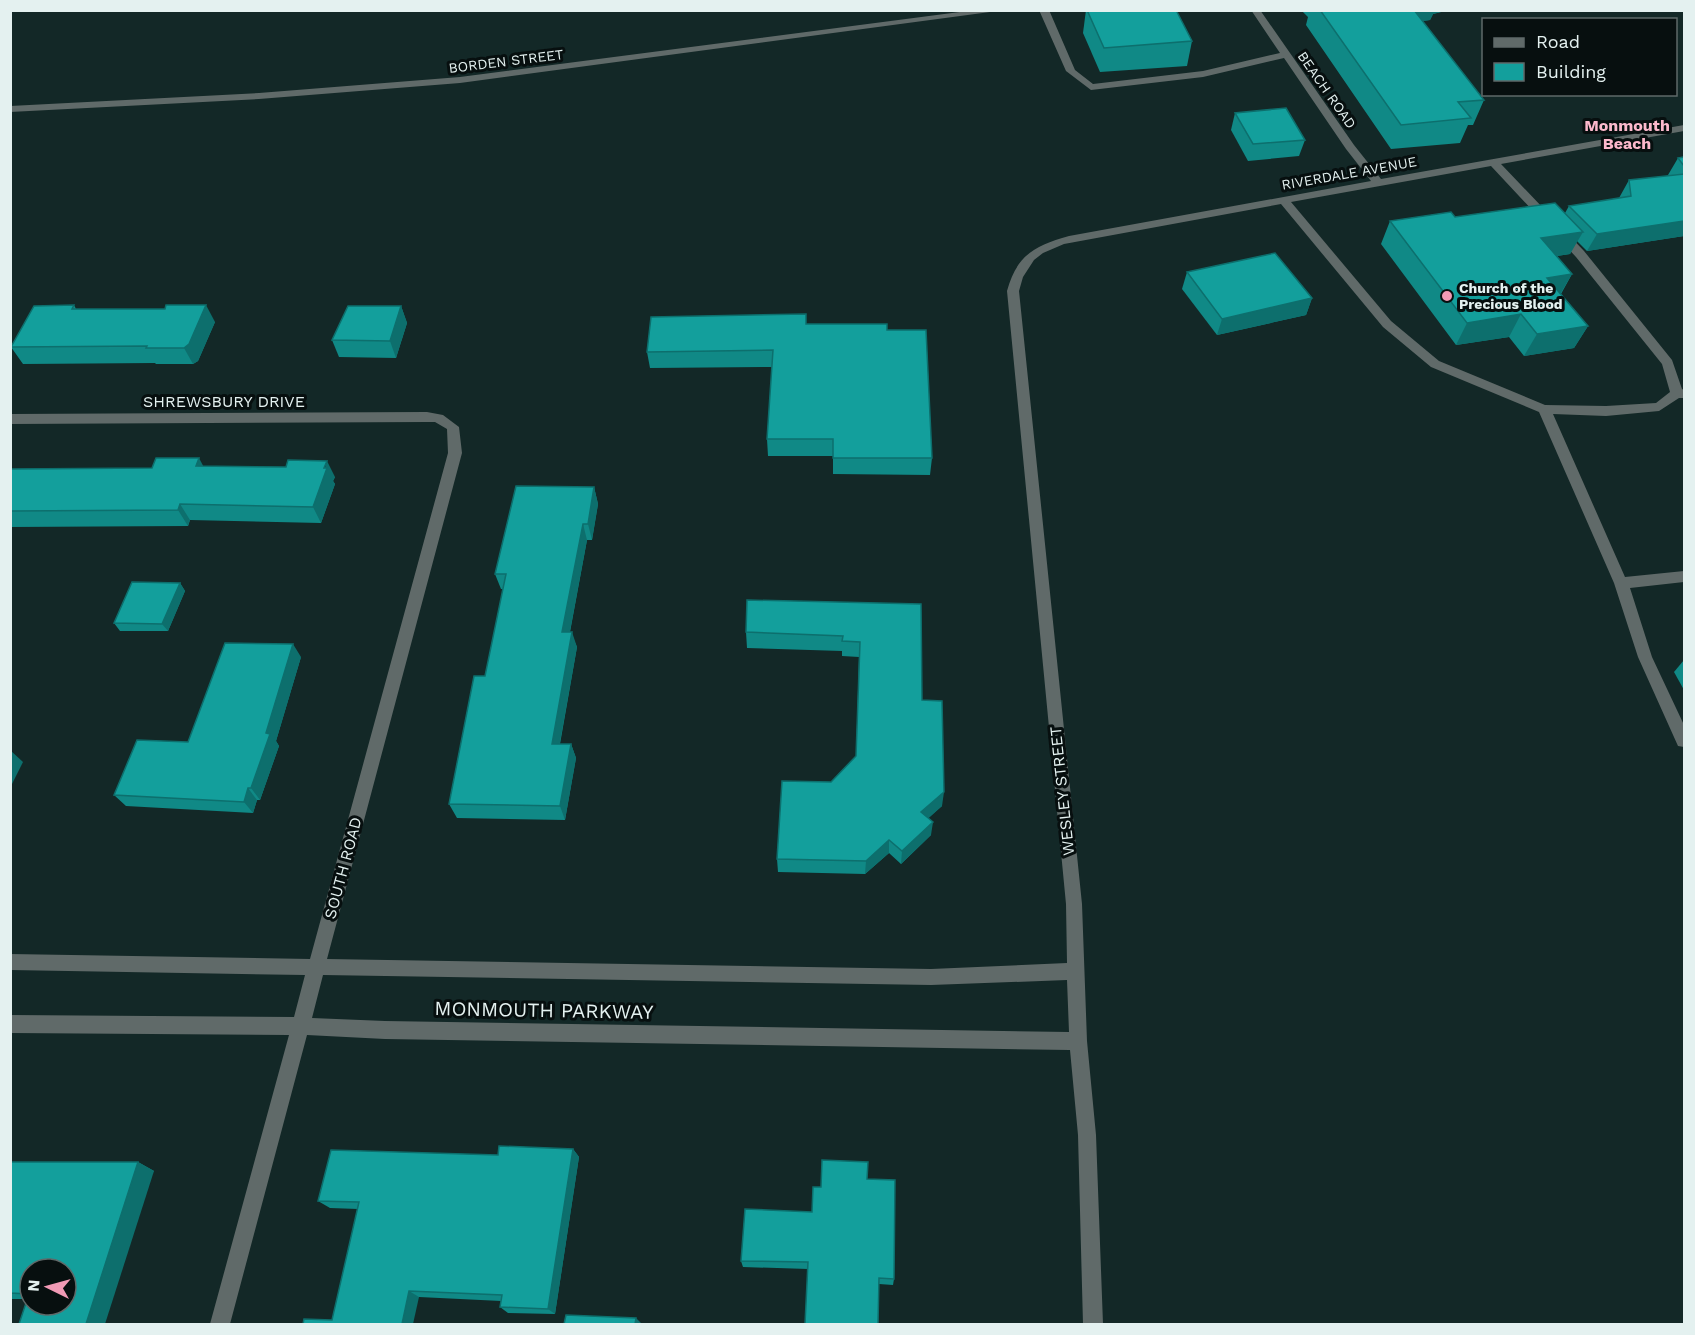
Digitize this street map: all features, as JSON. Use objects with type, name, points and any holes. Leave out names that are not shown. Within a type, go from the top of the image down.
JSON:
[{"type":"street","name":"BORDEN STREET","points":[[10,109],[259,96],[460,80],[1001,10]]},
{"type":"street","points":[[1044,10],[1071,71],[1091,87],[1212,73],[1286,55]]},
{"type":"street","name":"BEACH ROAD","points":[[1255,10],[1350,147],[1379,183]]},
{"type":"street","name":"RIVERDALE AVENUE","points":[[1025,261],[1033,253],[1049,245],[1086,235],[1684,128]]},
{"type":"street","points":[[1284,200],[1387,324],[1435,364],[1544,409],[1606,411],[1659,406],[1681,394],[1668,363],[1580,254],[1494,163]]},
{"type":"street","name":"WESLEY STREET","points":[[1025,261],[1016,273],[1013,291],[1074,904],[1078,1041],[1087,1135],[1094,1324]]},
{"type":"street","points":[[1544,409],[1621,583],[1645,657],[1684,741]]},
{"type":"street","name":"SHREWSBURY DRIVE","points":[[10,418],[438,418]]},
{"type":"street","name":"SOUTH ROAD","points":[[220,1324],[455,453],[453,427],[438,418]]},
{"type":"street","points":[[1621,583],[1684,576]]},
{"type":"street","points":[[10,962],[931,977],[1077,971]]},
{"type":"street","name":"MONMOUTH PARKWAY","points":[[10,1023],[221,1027],[300,1026],[385,1030],[1078,1041]]},
{"type":"building","points":[[1087,10],[1176,10],[1192,41],[1104,48]]},
{"type":"building","points":[[1320,10],[1414,10],[1484,100],[1458,102],[1471,118],[1401,125]]},
{"type":"building","points":[[1286,108],[1305,140],[1253,144],[1235,113]]},
{"type":"building","points":[[1684,157],[1684,166],[1678,158]]},
{"type":"building","points":[[1684,174],[1684,221],[1597,234],[1569,206],[1631,196],[1629,180]]},
{"type":"building","points":[[1555,203],[1583,232],[1541,238],[1572,274],[1547,278],[1588,326],[1537,334],[1521,314],[1467,323],[1390,221],[1451,212],[1455,217]]},
{"type":"building","points":[[1275,253],[1312,298],[1222,319],[1187,272]]},
{"type":"building","points":[[74,305],[72,309],[165,309],[166,305],[206,305],[189,344],[184,348],[11,347],[34,306]]},
{"type":"building","points":[[348,306],[401,306],[390,341],[332,340]]},
{"type":"building","points":[[806,314],[806,324],[887,324],[887,330],[926,330],[932,458],[833,458],[833,439],[767,439],[773,350],[647,352],[651,317]]},
{"type":"building","points":[[156,458],[199,458],[196,466],[286,467],[288,460],[327,461],[324,468],[327,468],[313,507],[180,504],[178,510],[10,511],[10,469],[152,468]]},
{"type":"building","points":[[516,486],[594,487],[588,524],[583,524],[562,632],[572,632],[552,744],[571,744],[560,806],[449,804],[474,676],[485,676],[506,574],[495,574]]},
{"type":"building","points":[[132,582],[180,583],[162,624],[114,623]]},
{"type":"building","points":[[747,600],[921,604],[922,700],[942,701],[944,792],[921,812],[933,822],[902,851],[889,840],[866,861],[777,859],[782,781],[831,782],[856,756],[860,642],[842,641],[843,636],[746,632]]},
{"type":"building","points":[[225,643],[293,644],[266,733],[270,734],[244,802],[114,795],[137,740],[188,742]]},
{"type":"building","points":[[499,1146],[573,1149],[548,1309],[500,1307],[502,1295],[409,1291],[402,1324],[303,1324],[304,1319],[332,1320],[359,1202],[318,1201],[331,1150],[498,1155]]},
{"type":"building","points":[[822,1160],[868,1162],[867,1179],[895,1180],[894,1279],[879,1278],[878,1324],[805,1324],[808,1262],[741,1261],[745,1209],[812,1212],[813,1187],[821,1187]]},
{"type":"building","points":[[10,1162],[138,1162],[86,1324],[19,1324],[21,1317],[78,1317],[78,1257],[18,1257],[18,1293],[10,1293]]},
{"type":"building","points":[[566,1315],[636,1318],[635,1324],[564,1324]]},
{"type":"place","name":"Church of the Precious Blood","points":[[1447,296]]},
{"type":"district","name":"Monmouth Beach","points":[[1627,134]]}]
